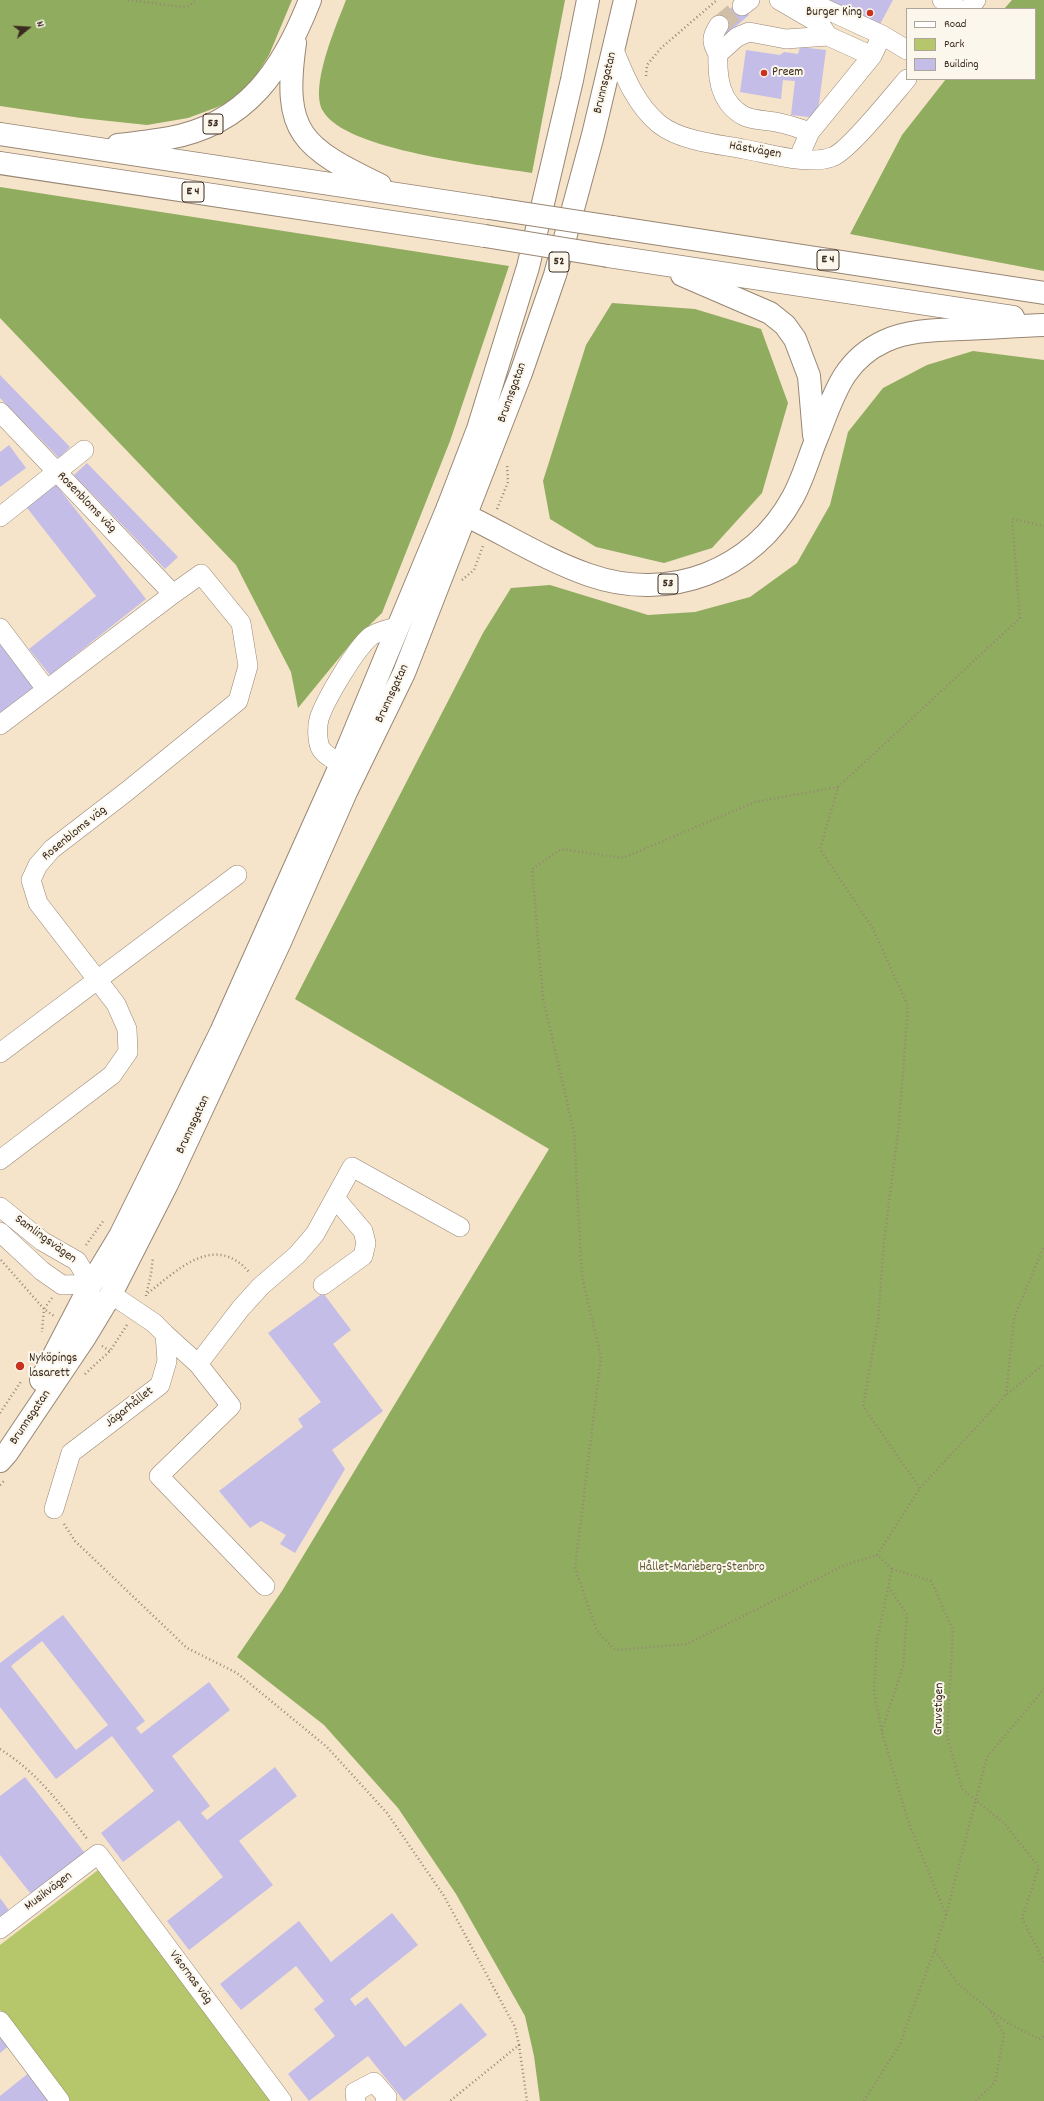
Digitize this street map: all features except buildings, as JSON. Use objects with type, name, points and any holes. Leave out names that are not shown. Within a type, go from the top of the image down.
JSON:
[{"type":"main road","name":"53","points":[[93,148],[170,138],[214,124],[236,110],[254,96],[274,72],[296,36],[310,0]]},
{"type":"main road","name":"Brunnsgatan","points":[[0,1442],[45,1373],[92,1284],[120,1236],[222,1032],[349,767],[404,673],[458,511],[478,430],[528,267],[572,80],[588,0]]},
{"type":"main road","name":"Brunnsgatan","points":[[0,1461],[7,1453],[85,1337],[111,1294],[170,1177],[277,949],[349,767],[397,627],[458,511],[521,373],[555,275],[614,50],[625,0]]},
{"type":"main road","points":[[296,36],[292,66],[291,97],[296,121],[303,134],[312,146],[331,160],[399,195]]},
{"type":"main road","name":"E 4","points":[[0,134],[613,226],[1044,293]]},
{"type":"main road","name":"E 4","points":[[0,162],[1044,322]]},
{"type":"main road","name":"53","points":[[458,511],[566,566],[590,576],[613,582],[634,585],[671,584],[710,574],[731,563],[765,537],[793,498],[806,471],[814,444],[814,416],[809,376],[795,339],[784,325],[770,313],[653,262]]},
{"type":"main road","points":[[814,444],[846,370],[860,357],[884,341],[916,332],[1044,325]]},
{"type":"main road","points":[[92,1284],[111,1294]]},
{"type":"street","points":[[779,0],[820,24],[828,36]]},
{"type":"street","points":[[806,0],[882,35],[906,49]]},
{"type":"street","points":[[942,0],[957,8]]},
{"type":"street","points":[[970,8],[976,0]]},
{"type":"street","points":[[720,25],[713,35],[712,43],[718,54],[717,74],[722,90],[729,104],[745,116],[782,123],[810,132]]},
{"type":"street","points":[[718,54],[737,37],[749,32],[786,39],[828,36],[872,56]]},
{"type":"street","points":[[798,159],[810,132],[872,56],[882,35]]},
{"type":"street","name":"Hästvägen","points":[[614,50],[635,96],[646,111],[660,124],[675,133],[695,140],[798,159],[819,160],[833,157],[846,148],[906,80]]},
{"type":"street","name":"Rosenbloms väg","points":[[0,412],[173,594]]},
{"type":"street","points":[[0,517],[84,450]]},
{"type":"street","name":"Rosenbloms väg","points":[[0,725],[173,594],[202,574],[241,623],[248,666],[238,701],[126,792],[52,849],[38,864],[31,880],[38,904],[116,1004],[127,1029],[128,1052],[112,1075],[0,1160]]},
{"type":"street","points":[[349,767],[321,749],[318,736],[319,719],[338,681],[358,648],[371,636],[397,627]]},
{"type":"street","points":[[0,628],[46,689]]},
{"type":"street","points":[[0,1053],[98,982],[237,875]]},
{"type":"street","points":[[198,1364],[241,1308],[261,1286],[297,1255],[315,1234],[352,1167],[460,1228]]},
{"type":"street","points":[[323,1285],[363,1256],[366,1243],[363,1231],[335,1198]]},
{"type":"street","name":"Samlingsvägen","points":[[0,1207],[42,1241],[77,1261],[92,1284]]},
{"type":"street","name":"Samlingsvägen","points":[[0,1232],[42,1271],[62,1285],[92,1284]]},
{"type":"street","points":[[111,1294],[154,1323],[198,1364],[231,1406],[159,1476],[265,1586]]},
{"type":"street","name":"Jägarhållet","points":[[54,1509],[71,1453],[160,1385],[167,1361],[165,1334]]},
{"type":"street","name":"Musikvägen","points":[[0,1929],[98,1854]]},
{"type":"street","name":"Visornas väg","points":[[98,1854],[282,2101]]},
{"type":"street","points":[[0,2022],[60,2101]]},
{"type":"street","points":[[356,2101],[355,2092],[374,2082],[387,2097],[385,2101]]},
{"type":"path","points":[[128,0],[183,7],[189,6],[196,0]]},
{"type":"path","points":[[635,96],[644,89],[648,65],[653,56],[717,0]]},
{"type":"path","points":[[920,1488],[864,1406],[878,1322],[884,1241],[899,1125],[908,1006],[872,927],[820,849],[838,787],[1020,618],[1012,519],[1044,526]]},
{"type":"path","points":[[838,787],[755,802],[623,858],[560,849],[532,869],[543,998],[574,1132],[582,1277],[601,1357],[575,1568],[597,1631],[615,1650],[688,1644],[845,1565],[877,1555],[920,1488],[1006,1396],[1044,1364]]},
{"type":"path","points":[[1006,1396],[1014,1318],[1044,1246]]},
{"type":"path","points":[[147,1293],[187,1263],[205,1256],[226,1255],[241,1262],[261,1286]]},
{"type":"path","points":[[0,1258],[44,1309],[42,1338]]},
{"type":"path","points":[[0,1413],[24,1377]]},
{"type":"path","points":[[54,1509],[75,1541],[187,1648],[237,1673],[327,1747],[387,1813],[444,1896],[515,2027],[527,2101]]},
{"type":"path","points":[[877,1555],[892,1569],[877,1640],[874,1692],[882,1732],[908,1822],[946,1915]]},
{"type":"path","name":"Gruvstigen","points":[[892,1569],[931,1581],[953,1630],[947,1736],[962,1789],[1004,1823],[1039,1867],[1022,1918],[1044,1962]]},
{"type":"path","points":[[882,1732],[903,1666],[907,1615],[888,1586]]},
{"type":"path","points":[[864,2101],[900,2044],[934,1951],[946,1915],[987,1757],[1044,1689]]},
{"type":"path","points":[[0,1749],[10,1755],[49,1788],[98,1854]]},
{"type":"path","points":[[934,1951],[960,1985],[989,2009],[1008,2023],[1039,2040],[1044,2036]]},
{"type":"path","points":[[976,2101],[995,2082],[1004,2034],[989,2009]]},
{"type":"path","points":[[450,2101],[519,2045]]},
{"type":"green space","points":[[0,0],[292,0],[269,55],[251,84],[223,105],[188,118],[147,125],[81,118],[0,106]]},
{"type":"green space","points":[[346,0],[565,0],[532,173],[452,161],[419,154],[387,146],[358,136],[336,125],[323,111],[319,87],[331,39]]},
{"type":"green space","points":[[1012,0],[1044,0],[1044,271],[850,234],[902,135],[945,80],[1036,80],[1036,8],[1005,8]]},
{"type":"green space","points":[[0,187],[509,266],[450,441],[382,613],[353,641],[298,708],[291,672],[236,565],[0,318]]},
{"type":"green space","points":[[612,303],[695,309],[761,329],[788,403],[762,493],[712,548],[664,563],[596,547],[550,519],[543,481],[586,345]]},
{"type":"green space","name":"Hållet-Marieberg-Stenbro","points":[[973,351],[1044,360],[1044,2101],[540,2101],[534,2056],[525,2016],[456,1894],[398,1808],[324,1725],[237,1657],[282,1591],[549,1149],[295,999],[483,633],[511,588],[550,585],[648,615],[695,612],[750,597],[797,563],[830,505],[848,432],[883,388],[927,365]]},
{"type":"green space","points":[[102,1867],[275,2101],[68,2101],[0,2010],[0,1945]]},
{"type":"tunnel","points":[[719,25],[742,6]]},
{"type":"place","name":"Burger King","points":[[870,13]]},
{"type":"place","name":"Preem","points":[[764,73]]},
{"type":"place","name":"Nyköpings lasarett","points":[[20,1366]]}]
